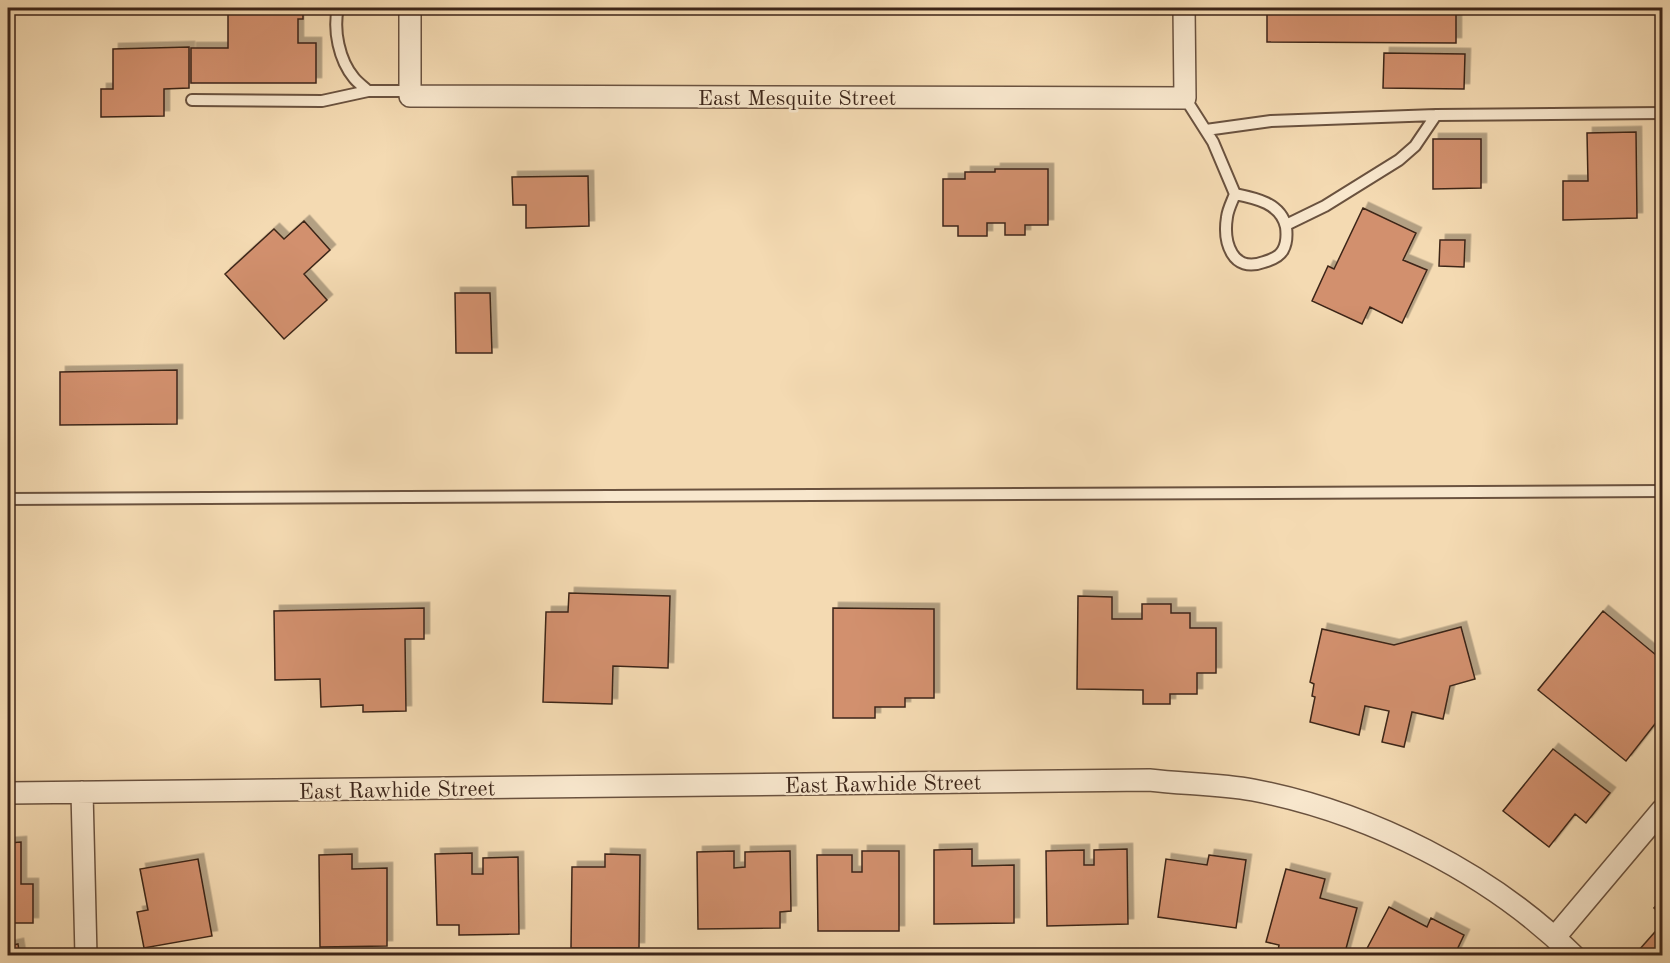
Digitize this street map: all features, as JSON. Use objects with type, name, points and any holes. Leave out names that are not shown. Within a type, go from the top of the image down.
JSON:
[{"type":"street","points":[[410,8],[410,93]]},
{"type":"street","points":[[1184,8],[1185,98]]},
{"type":"street","name":"East Mesquite Street","points":[[410,93],[1185,98]]},
{"type":"street","name":"East Rawhide Street","points":[[8,793],[1149,780],[1252,790],[1327,810],[1408,841],[1490,886],[1555,937],[1574,956]]},
{"type":"street","points":[[82,792],[86,956]]},
{"type":"street","points":[[1555,937],[1662,810]]},
{"type":"lane","points":[[338,8],[336,29],[339,45],[353,77],[368,91]]},
{"type":"lane","points":[[192,100],[322,101],[368,91],[410,93]]},
{"type":"lane","points":[[1185,98],[1213,142],[1235,194],[1227,215],[1226,236],[1229,250],[1237,260],[1246,265],[1258,265],[1271,260],[1283,251],[1287,239],[1286,225],[1281,213],[1271,205],[1253,197],[1235,194]]},
{"type":"lane","points":[[1206,130],[1271,121],[1436,115],[1662,113]]},
{"type":"lane","points":[[1286,225],[1325,206],[1399,160],[1415,146],[1436,115]]},
{"type":"lane","points":[[8,500],[1662,491]]},
{"type":"building","points":[[228,8],[303,8],[303,19],[298,19],[298,43],[316,43],[316,83],[191,83],[191,48],[228,48]]},
{"type":"building","points":[[545,8],[571,8],[571,13],[545,13]]},
{"type":"building","points":[[1300,8],[1456,8],[1456,43],[1267,42],[1267,10],[1300,10]]},
{"type":"building","points":[[189,47],[189,88],[164,89],[164,116],[101,117],[101,89],[113,89],[113,49]]},
{"type":"building","points":[[1384,53],[1465,54],[1464,89],[1383,88]]},
{"type":"building","points":[[1636,132],[1637,218],[1563,220],[1563,181],[1588,181],[1587,133]]},
{"type":"building","points":[[1433,139],[1481,139],[1481,188],[1433,189]]},
{"type":"building","points":[[995,169],[1048,169],[1048,225],[1025,225],[1025,235],[1005,235],[1005,223],[987,223],[987,236],[958,236],[958,226],[943,226],[943,179],[965,179],[965,172],[995,172]]},
{"type":"building","points":[[588,176],[589,226],[526,228],[526,205],[513,205],[512,177]]},
{"type":"building","points":[[1363,208],[1416,233],[1403,260],[1427,270],[1402,323],[1370,307],[1362,324],[1312,301],[1328,266],[1334,269]]},
{"type":"building","points":[[304,221],[330,250],[304,274],[327,300],[284,339],[225,274],[274,229],[284,239]]},
{"type":"building","points":[[1440,240],[1465,240],[1464,267],[1439,266]]},
{"type":"building","points":[[455,293],[490,293],[492,353],[456,353]]},
{"type":"building","points":[[177,370],[177,424],[60,425],[60,372]]},
{"type":"building","points":[[569,593],[670,596],[668,668],[613,666],[612,704],[543,702],[546,612],[568,612]]},
{"type":"building","points":[[1078,596],[1112,597],[1112,619],[1142,619],[1142,604],[1171,604],[1171,613],[1190,613],[1190,628],[1216,628],[1216,673],[1197,673],[1197,694],[1170,694],[1170,704],[1143,704],[1143,690],[1077,689]]},
{"type":"building","points":[[424,608],[424,639],[405,639],[406,711],[363,712],[363,705],[321,707],[320,679],[275,680],[274,611]]},
{"type":"building","points":[[833,608],[934,609],[934,698],[905,698],[905,707],[875,707],[875,718],[833,718]]},
{"type":"building","points":[[1603,611],[1662,660],[1662,701],[1658,707],[1662,710],[1662,715],[1626,761],[1538,690]]},
{"type":"building","points":[[1461,627],[1475,679],[1450,686],[1443,719],[1412,712],[1404,747],[1382,742],[1389,711],[1365,706],[1359,735],[1310,722],[1315,697],[1312,696],[1314,684],[1310,682],[1322,629],[1394,645]]},
{"type":"building","points":[[1553,749],[1610,793],[1586,823],[1575,814],[1549,847],[1503,811]]},
{"type":"building","points":[[21,842],[21,884],[33,884],[33,923],[8,923],[8,843]]},
{"type":"building","points":[[972,849],[972,866],[1014,865],[1014,923],[934,924],[934,850]]},
{"type":"building","points":[[1127,849],[1128,924],[1047,926],[1046,851],[1084,850],[1084,865],[1094,865],[1094,850]]},
{"type":"building","points":[[734,851],[734,868],[745,867],[745,852],[790,851],[791,911],[780,912],[780,928],[698,929],[697,852]]},
{"type":"building","points":[[862,851],[899,851],[899,931],[818,931],[817,855],[852,855],[852,872],[862,872]]},
{"type":"building","points":[[472,853],[472,874],[483,874],[483,858],[518,857],[519,934],[459,935],[459,925],[437,925],[435,854]]},
{"type":"building","points":[[352,854],[352,869],[387,868],[387,946],[320,947],[319,855]]},
{"type":"building","points":[[605,854],[640,855],[639,948],[571,948],[572,867],[605,867]]},
{"type":"building","points":[[1209,855],[1246,860],[1236,928],[1158,917],[1166,859],[1207,865]]},
{"type":"building","points":[[198,859],[212,936],[144,948],[137,912],[148,910],[140,869]]},
{"type":"building","points":[[1286,869],[1325,879],[1320,898],[1357,908],[1344,956],[1277,956],[1279,945],[1266,942]]},
{"type":"building","points":[[1662,899],[1662,915],[1654,908]]},
{"type":"building","points":[[1389,907],[1427,927],[1431,918],[1464,935],[1454,956],[1363,956]]},
{"type":"building","points":[[1662,924],[1662,956],[1645,956],[1639,950]]},
{"type":"building","points":[[18,944],[20,956],[8,956],[8,946]]}]
